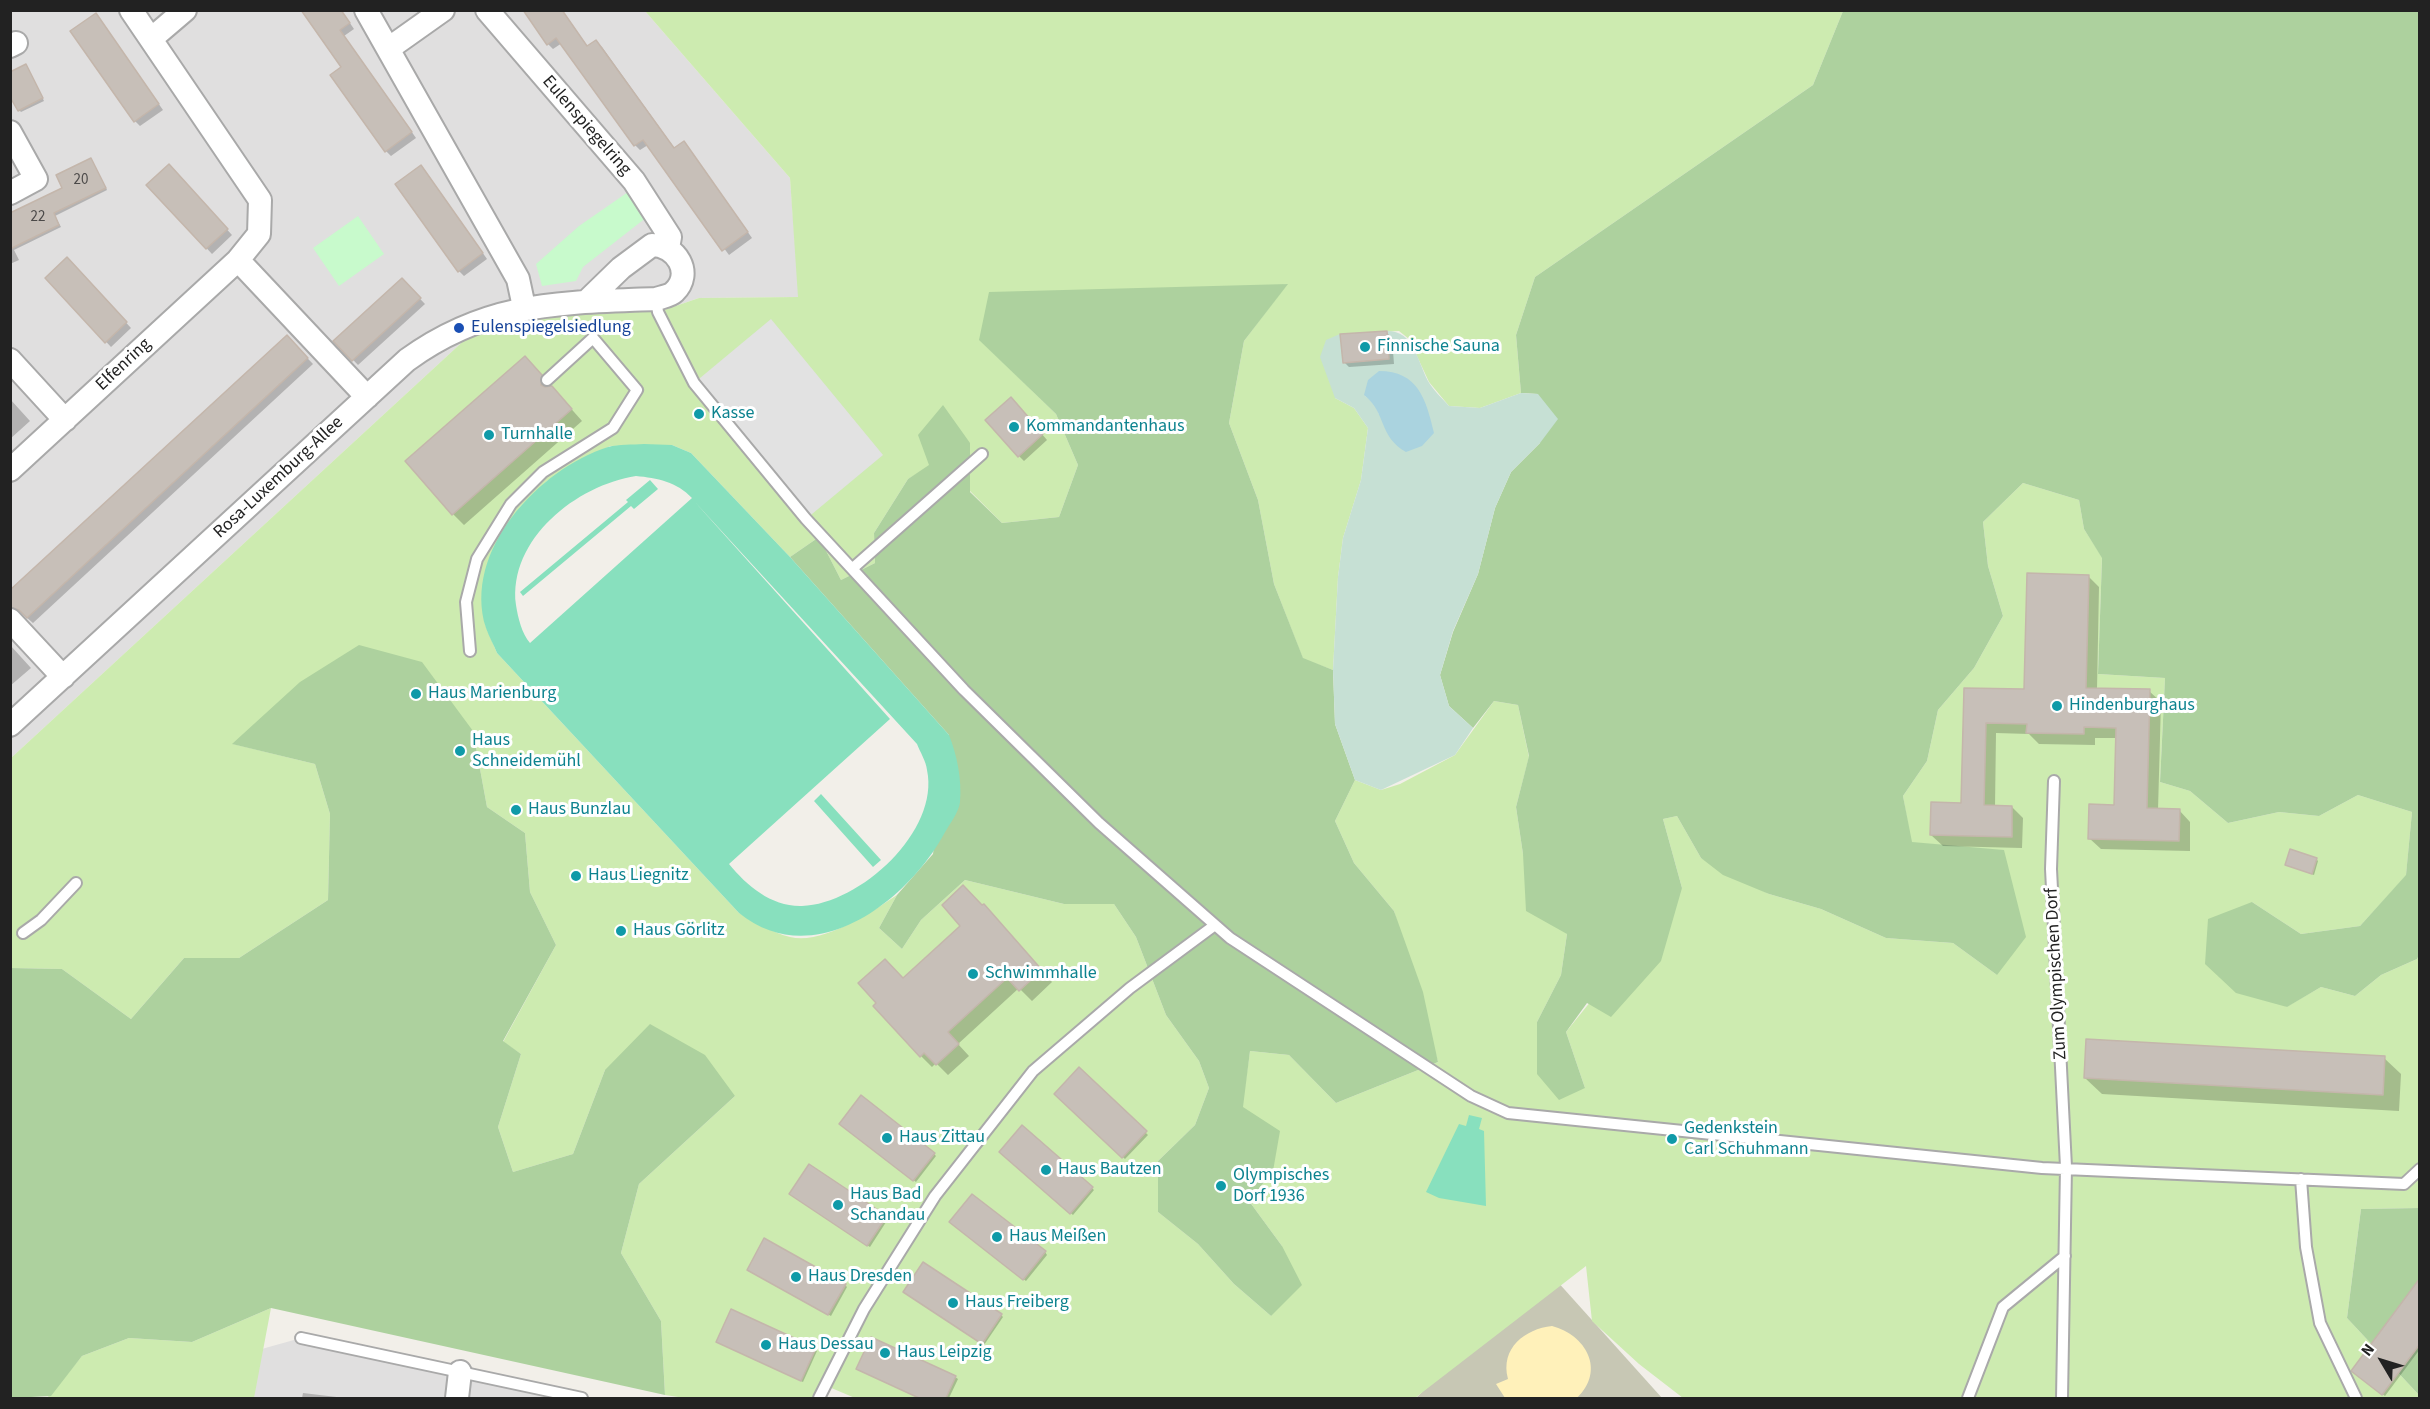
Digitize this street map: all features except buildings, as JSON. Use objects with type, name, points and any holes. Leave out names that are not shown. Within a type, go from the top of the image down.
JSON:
[{"type":"street","name":"Elfenring","points":[[10,470],[238,260],[259,234],[260,200],[131,10]]},
{"type":"street","points":[[151,39],[185,10]]},
{"type":"street","points":[[366,10],[518,279],[524,307]]},
{"type":"street","points":[[388,50],[443,10]]},
{"type":"street","name":"Eulenspiegelring","points":[[487,10],[634,181],[670,237],[668,248]]},
{"type":"street","points":[[10,132],[36,179],[10,193]]},
{"type":"street","points":[[586,302],[638,253],[652,245],[668,248],[680,260],[684,273],[673,293],[657,299]]},
{"type":"street","points":[[238,260],[367,397]]},
{"type":"street","name":"Rosa-Luxemburg-Allee","points":[[10,725],[406,360],[435,340],[459,328],[524,307],[657,299]]},
{"type":"street","points":[[10,360],[65,420]]},
{"type":"street","points":[[10,620],[63,677]]},
{"type":"street","points":[[457,1398],[460,1372]]},
{"type":"lane","points":[[657,299],[658,312],[694,383],[806,519],[964,690],[1099,824],[1230,938],[1471,1096],[1508,1113],[2042,1168],[2067,1167],[2404,1184],[2420,1169]]},
{"type":"lane","points":[[470,651],[466,602],[477,559],[511,504],[543,472],[613,428],[637,390],[593,338],[547,380]]},
{"type":"lane","points":[[853,568],[982,454]]},
{"type":"lane","name":"Zum Olympischen Dorf","points":[[2054,781],[2051,869],[2067,1167],[2062,1398]]},
{"type":"lane","points":[[23,933],[41,920],[76,883]]},
{"type":"lane","points":[[819,1398],[864,1309],[935,1196],[1033,1071],[1130,988],[1215,924]]},
{"type":"lane","points":[[2301,1179],[2306,1247],[2320,1323],[2356,1398]]},
{"type":"lane","points":[[1968,1398],[2003,1307],[2065,1256]]},
{"type":"lane","points":[[301,1338],[582,1398]]},
{"type":"shaded area","points":[[11,11],[645,11],[790,178],[799,297],[699,298],[658,312],[553,312],[471,334],[11,758]]},
{"type":"shaded area","points":[[771,319],[883,455],[806,519],[694,383]]},
{"type":"shaded area","points":[[1387,331],[1396,332],[1409,341],[1430,384],[1449,406],[1480,408],[1521,393],[1538,394],[1558,419],[1540,443],[1511,472],[1495,508],[1478,574],[1453,631],[1440,675],[1449,706],[1473,728],[1455,755],[1381,790],[1355,780],[1335,724],[1333,670],[1338,577],[1343,538],[1361,480],[1368,428],[1354,408],[1335,398],[1320,357],[1326,340],[1340,334],[1343,363],[1389,359]],"holes":[[[1364,395],[1434,433],[1379,414],[1374,403]]]},
{"type":"shaded area","points":[[1547,1270],[1662,1398],[1416,1398]]},
{"type":"shaded area","points":[[301,1338],[582,1398],[87,1398]]},
{"type":"green space","points":[[645,11],[1843,11],[1813,85],[1535,277],[1516,335],[1521,393],[1480,408],[1449,406],[1429,382],[1409,339],[1399,331],[1341,334],[1335,398],[1354,408],[1368,428],[1361,480],[1343,538],[1338,577],[1333,670],[1303,659],[1274,584],[1258,500],[1229,423],[1244,341],[1287,284],[980,340],[1056,414],[1078,465],[1059,517],[1002,523],[970,491],[970,443],[908,479],[874,533],[875,563],[841,580],[819,537],[790,557],[691,453],[672,445],[610,446],[547,481],[521,506],[503,530],[482,601],[486,627],[497,653],[739,913],[777,933],[803,938],[832,932],[897,895],[879,928],[902,949],[921,920],[965,880],[1064,904],[1114,904],[1136,937],[1166,1015],[1199,1061],[1209,1088],[1195,1125],[1158,1161],[1158,1212],[1198,1244],[1234,1284],[1271,1316],[1282,1246],[1249,1201],[1273,1171],[1242,1107],[1250,1051],[1289,1055],[1336,1103],[1438,1062],[1394,911],[1354,863],[1335,821],[1355,780],[1381,790],[1400,784],[1455,755],[1494,701],[1518,705],[1529,757],[1516,807],[1523,854],[1567,934],[1561,975],[1537,1022],[1585,1088],[1566,1032],[1682,888],[1663,819],[1677,816],[1701,858],[1769,894],[1821,909],[1886,938],[1953,943],[1997,975],[1911,842],[1903,796],[1927,761],[1938,710],[1974,668],[2003,616],[1988,566],[1983,522],[2023,483],[2079,500],[2084,529],[2102,557],[2098,674],[2165,678],[2160,782],[2190,791],[2228,823],[2279,812],[2319,816],[2358,795],[2412,812],[2406,876],[2360,926],[2301,934],[2252,902],[2286,1007],[2321,987],[2355,996],[2381,975],[2417,959],[2419,953],[2419,1208],[2361,1209],[2347,1318],[2419,1395],[2419,1398],[1683,1398],[1639,1364],[1592,1321],[1586,1266],[1415,1398],[855,1398],[829,1387],[825,1398],[685,1398],[665,1395],[661,1321],[621,1253],[639,1184],[735,1096],[605,1070],[573,1154],[513,1172],[498,1127],[521,1054],[503,1042],[556,945],[530,892],[525,833],[487,807],[473,731],[233,744],[315,764],[330,814],[328,900],[239,958],[184,958],[131,1019],[62,969],[11,968],[11,758],[471,334],[553,312],[658,312],[699,298],[798,297],[790,178]]},
{"type":"green space","points":[[1843,11],[2419,11],[2420,953],[2417,959],[2381,975],[2355,996],[2321,987],[2287,1007],[2236,993],[2205,964],[2208,919],[2252,902],[2301,934],[2360,926],[2406,875],[2412,812],[2358,795],[2319,816],[2279,812],[2228,823],[2190,791],[2160,782],[2165,678],[2098,674],[2102,558],[2084,529],[2079,500],[2023,483],[1983,522],[1988,566],[2003,616],[1974,668],[1938,710],[1927,761],[1903,796],[1912,842],[2004,850],[2026,937],[1997,975],[1953,943],[1886,938],[1821,909],[1769,894],[1723,875],[1701,858],[1677,816],[1663,819],[1682,888],[1661,961],[1611,1017],[1587,1003],[1566,1032],[1585,1088],[1559,1100],[1537,1074],[1537,1022],[1561,975],[1567,934],[1526,911],[1523,854],[1516,807],[1529,756],[1518,705],[1494,701],[1473,728],[1449,706],[1440,675],[1453,632],[1478,574],[1495,508],[1511,472],[1540,443],[1538,394],[1521,393],[1516,335],[1535,277],[1813,85]]},
{"type":"green space","points":[[628,192],[647,217],[583,267],[576,281],[542,286],[536,264],[579,226]]},
{"type":"green space","points":[[358,216],[384,254],[339,286],[313,248]]},
{"type":"green space","points":[[1288,284],[1244,341],[1229,423],[1258,500],[1274,584],[1303,658],[1333,670],[1335,724],[1355,780],[1335,821],[1354,863],[1394,911],[1423,992],[1438,1062],[1336,1103],[1289,1055],[1250,1051],[1243,1107],[1280,1131],[1273,1171],[1249,1201],[1282,1246],[1302,1285],[1271,1316],[1234,1284],[1198,1244],[1158,1212],[1158,1161],[1195,1125],[1209,1088],[1199,1061],[1166,1015],[1136,937],[1114,904],[1064,904],[965,880],[921,920],[902,949],[879,928],[897,895],[933,854],[949,735],[790,557],[819,537],[841,580],[875,563],[874,533],[908,479],[929,465],[918,435],[943,405],[970,443],[970,492],[1002,523],[1059,517],[1078,465],[1056,414],[979,340],[989,292]]},
{"type":"green space","points":[[639,444],[672,445],[691,453],[790,557],[949,735],[960,776],[960,802],[956,814],[927,860],[906,884],[882,905],[855,922],[826,933],[797,936],[767,930],[739,913],[497,653],[486,628],[482,599],[485,570],[496,543],[512,517],[556,474],[582,458],[608,447]],"holes":[[[636,476],[666,482],[680,488],[692,498],[530,643],[518,615],[516,581],[523,558],[535,538],[551,519],[570,503],[614,481]],[[694,501],[917,744],[925,763],[928,793],[921,817],[908,839],[891,860],[870,878],[848,892],[825,902],[802,906],[780,903],[761,894],[729,864],[890,719]]]},
{"type":"green space","points":[[650,480],[658,489],[634,509],[631,506],[523,596],[520,592],[628,502],[626,500]]},
{"type":"green space","points":[[359,645],[422,662],[473,731],[487,807],[525,833],[530,892],[556,945],[503,1041],[521,1054],[498,1127],[513,1172],[573,1154],[605,1070],[650,1024],[705,1055],[735,1096],[639,1184],[621,1253],[661,1321],[665,1395],[271,1308],[192,1342],[129,1338],[82,1356],[51,1396],[11,1398],[11,968],[62,969],[131,1019],[184,958],[239,958],[328,900],[330,814],[315,764],[232,744],[300,682]]},
{"type":"green space","points":[[821,794],[881,860],[873,867],[814,801]]},
{"type":"green space","points":[[1469,1115],[1482,1118],[1479,1129],[1484,1131],[1486,1206],[1439,1198],[1426,1192],[1459,1124],[1466,1126]]},
{"type":"green space","points":[[2419,1208],[2419,1395],[2347,1318],[2361,1209]]},
{"type":"green space","points":[[271,1308],[254,1398],[47,1398],[82,1356],[129,1338],[192,1342]]},
{"type":"sand","points":[[1552,1326],[1574,1337],[1588,1355],[1591,1365],[1586,1387],[1577,1398],[1505,1398],[1496,1384],[1508,1379],[1506,1368],[1511,1349],[1524,1336]]},
{"type":"water","points":[[1379,371],[1403,376],[1418,389],[1428,409],[1434,433],[1422,446],[1406,452],[1397,446],[1386,432],[1376,409],[1364,395],[1368,380]]},
{"type":"place","name":"Eulenspiegelsiedlung","points":[[459,328]]},
{"type":"place","name":"Finnische Sauna","points":[[1365,347]]},
{"type":"place","name":"Kasse","points":[[699,414]]},
{"type":"place","name":"Kommandantenhaus","points":[[1014,427]]},
{"type":"place","name":"Turnhalle","points":[[489,435]]},
{"type":"place","name":"Haus Marienburg","points":[[416,694]]},
{"type":"place","name":"Hindenburghaus","points":[[2057,706]]},
{"type":"place","name":"Haus Schneidemühl","points":[[460,751]]},
{"type":"place","name":"Haus Bunzlau","points":[[516,810]]},
{"type":"place","name":"Haus Liegnitz","points":[[576,876]]},
{"type":"place","name":"Haus Görlitz","points":[[621,931]]},
{"type":"place","name":"Schwimmhalle","points":[[973,974]]},
{"type":"place","name":"Haus Zittau","points":[[887,1138]]},
{"type":"place","name":"Gedenkstein Carl Schuhmann","points":[[1672,1139]]},
{"type":"place","name":"Haus Bautzen","points":[[1046,1170]]},
{"type":"place","name":"Olympisches Dorf 1936","points":[[1221,1186]]},
{"type":"place","name":"Haus Bad Schandau","points":[[838,1205]]},
{"type":"place","name":"Haus Meißen","points":[[997,1237]]},
{"type":"place","name":"Haus Dresden","points":[[796,1277]]},
{"type":"place","name":"Haus Freiberg","points":[[953,1303]]},
{"type":"place","name":"Haus Dessau","points":[[766,1345]]},
{"type":"place","name":"Haus Leipzig","points":[[885,1353]]}]
